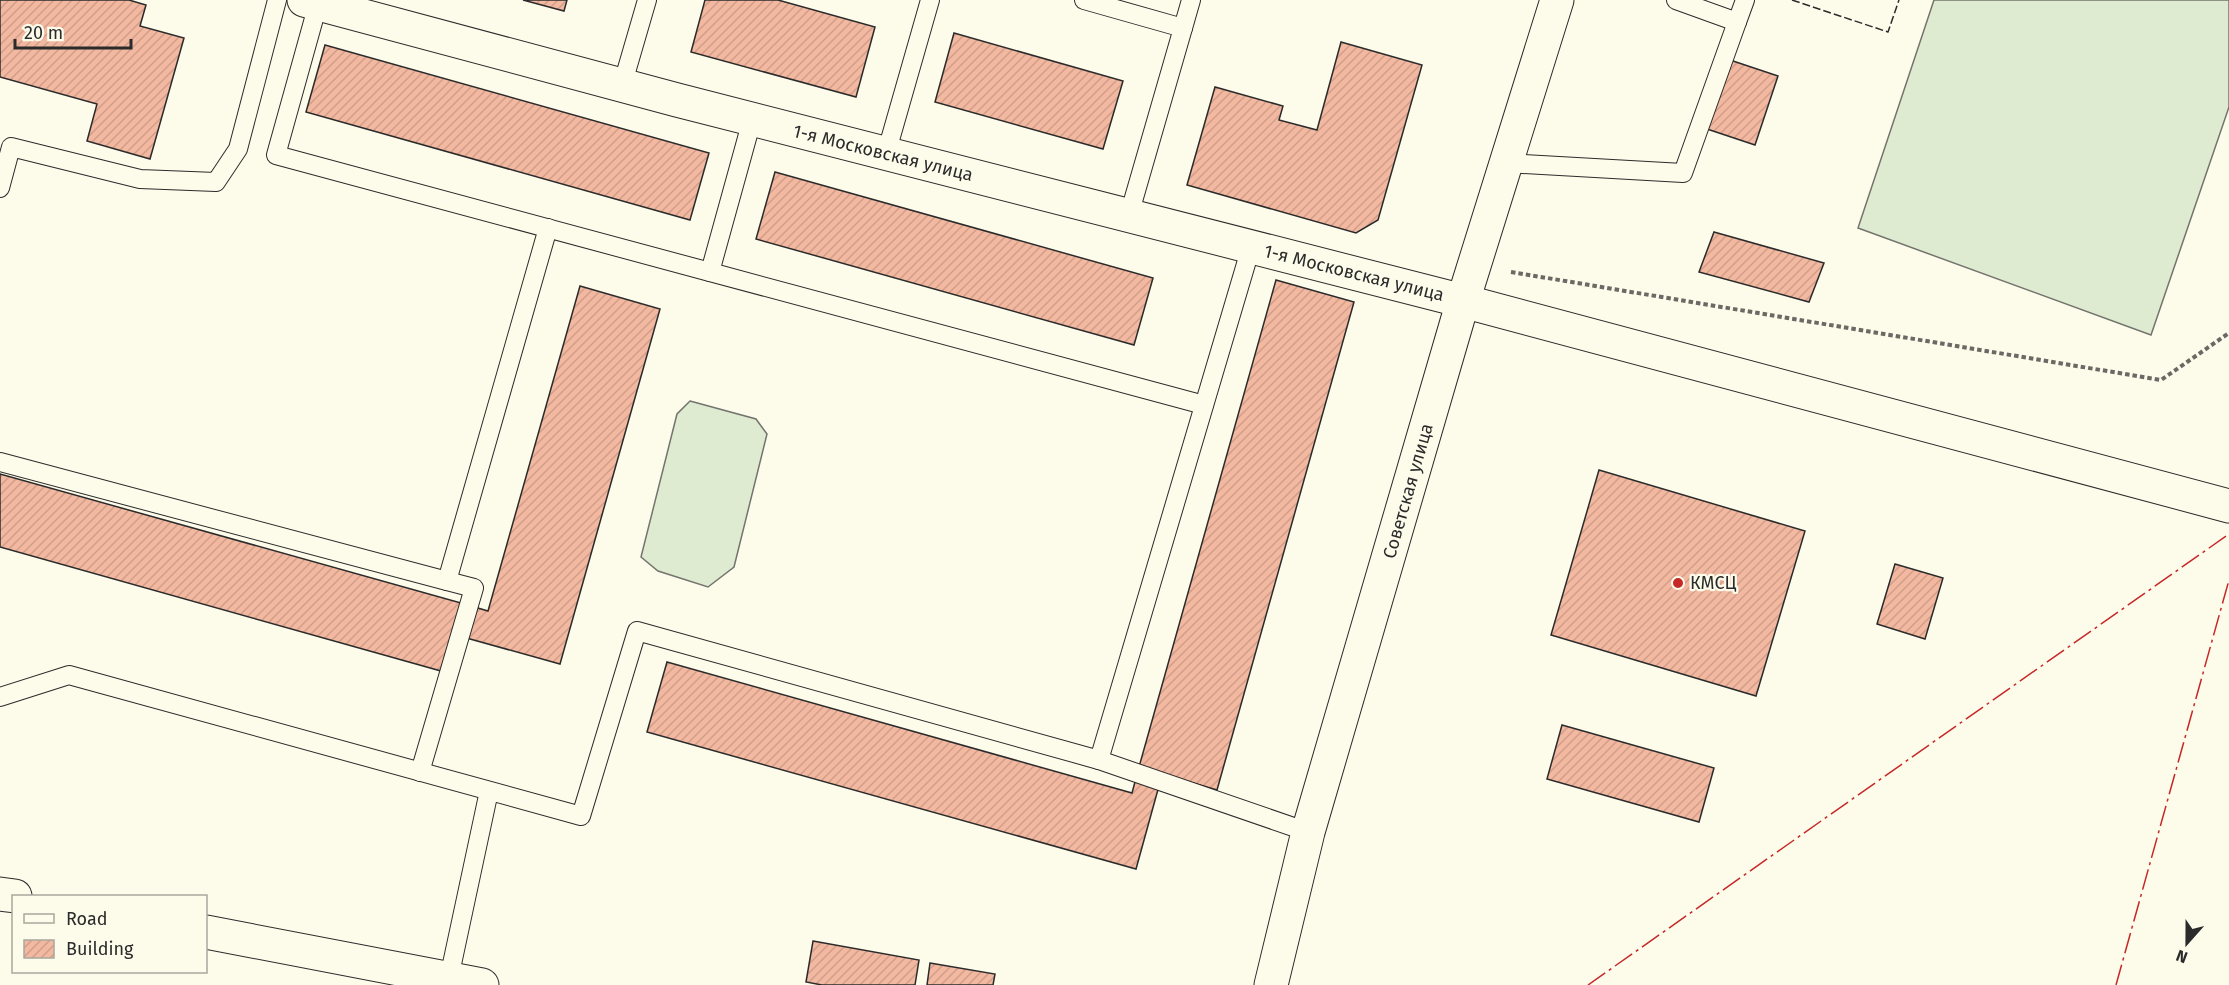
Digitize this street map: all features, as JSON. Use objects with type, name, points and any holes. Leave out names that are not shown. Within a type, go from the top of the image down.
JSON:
[{"type":"street","name":"Советская улица","points":[[1271,985],[1308,831],[1463,301],[1557,0]]},
{"type":"street","name":"1-я Московская улица","points":[[325,3],[622,86],[1463,301],[2229,506]]},
{"type":"street","points":[[207,932],[482,985]]},
{"type":"lane","points":[[0,188],[11,147],[140,179],[216,182],[238,149],[277,0]]},
{"type":"lane","points":[[622,86],[647,0]]},
{"type":"lane","points":[[886,154],[930,0]]},
{"type":"lane","points":[[1084,0],[1183,27]]},
{"type":"lane","points":[[1129,215],[1191,0]]},
{"type":"lane","points":[[1676,0],[1737,22]]},
{"type":"lane","points":[[1506,164],[1683,173],[1745,0]]},
{"type":"lane","points":[[325,3],[276,154],[1204,405]]},
{"type":"lane","points":[[710,272],[752,120]]},
{"type":"lane","points":[[447,582],[548,228]]},
{"type":"lane","points":[[1099,760],[1251,247]]},
{"type":"lane","points":[[0,462],[474,588],[420,772]]},
{"type":"lane","points":[[0,697],[69,675],[581,816],[637,631],[1099,760],[1308,831]]},
{"type":"lane","points":[[449,978],[489,791]]},
{"type":"path","points":[[1474,266],[2161,380],[2229,333]]},
{"type":"green space","points":[[1934,0],[2229,0],[2229,107],[2151,335],[1858,228]]},
{"type":"green space","points":[[690,401],[756,419],[767,434],[734,567],[708,587],[658,571],[641,557],[677,414]]},
{"type":"building","points":[[0,0],[129,0],[146,5],[140,26],[184,38],[150,159],[87,141],[97,104],[0,77]]},
{"type":"building","points":[[523,0],[567,0],[564,11]]},
{"type":"building","points":[[705,0],[778,0],[875,27],[856,97],[691,52]]},
{"type":"building","points":[[954,33],[1123,81],[1103,149],[935,102]]},
{"type":"building","points":[[1341,42],[1422,65],[1378,220],[1356,233],[1187,185],[1215,87],[1283,106],[1279,120],[1317,130]]},
{"type":"building","points":[[325,45],[709,153],[690,220],[306,112]]},
{"type":"building","points":[[1727,59],[1778,76],[1755,145],[1704,128]]},
{"type":"building","points":[[775,172],[1153,278],[1134,345],[756,239]]},
{"type":"building","points":[[1714,232],[1824,263],[1809,302],[1699,272]]},
{"type":"building","points":[[1276,280],[1354,302],[1217,790],[1139,767]]},
{"type":"building","points":[[580,286],[660,309],[560,664],[452,634],[461,603],[488,611]]},
{"type":"building","name":"КМСЦ","points":[[1599,470],[1805,531],[1756,696],[1551,635]]},
{"type":"building","points":[[0,474],[461,603],[441,671],[0,547]]},
{"type":"building","points":[[1895,564],[1943,578],[1925,639],[1877,624]]},
{"type":"building","points":[[667,662],[1132,793],[1139,767],[1162,775],[1136,869],[647,732]]},
{"type":"building","points":[[1562,725],[1714,768],[1699,822],[1547,779]]},
{"type":"building","points":[[813,941],[919,960],[915,985],[822,985],[806,982]]},
{"type":"building","points":[[930,963],[995,974],[993,985],[927,985]]},
{"type":"fence","points":[[1792,0],[1888,32],[1899,0]]},
{"type":"power","points":[[1588,985],[2229,534]]},
{"type":"power","points":[[2116,985],[2229,580]]},
{"type":"place","name":"КМСЦ","points":[[1678,583]]}]
